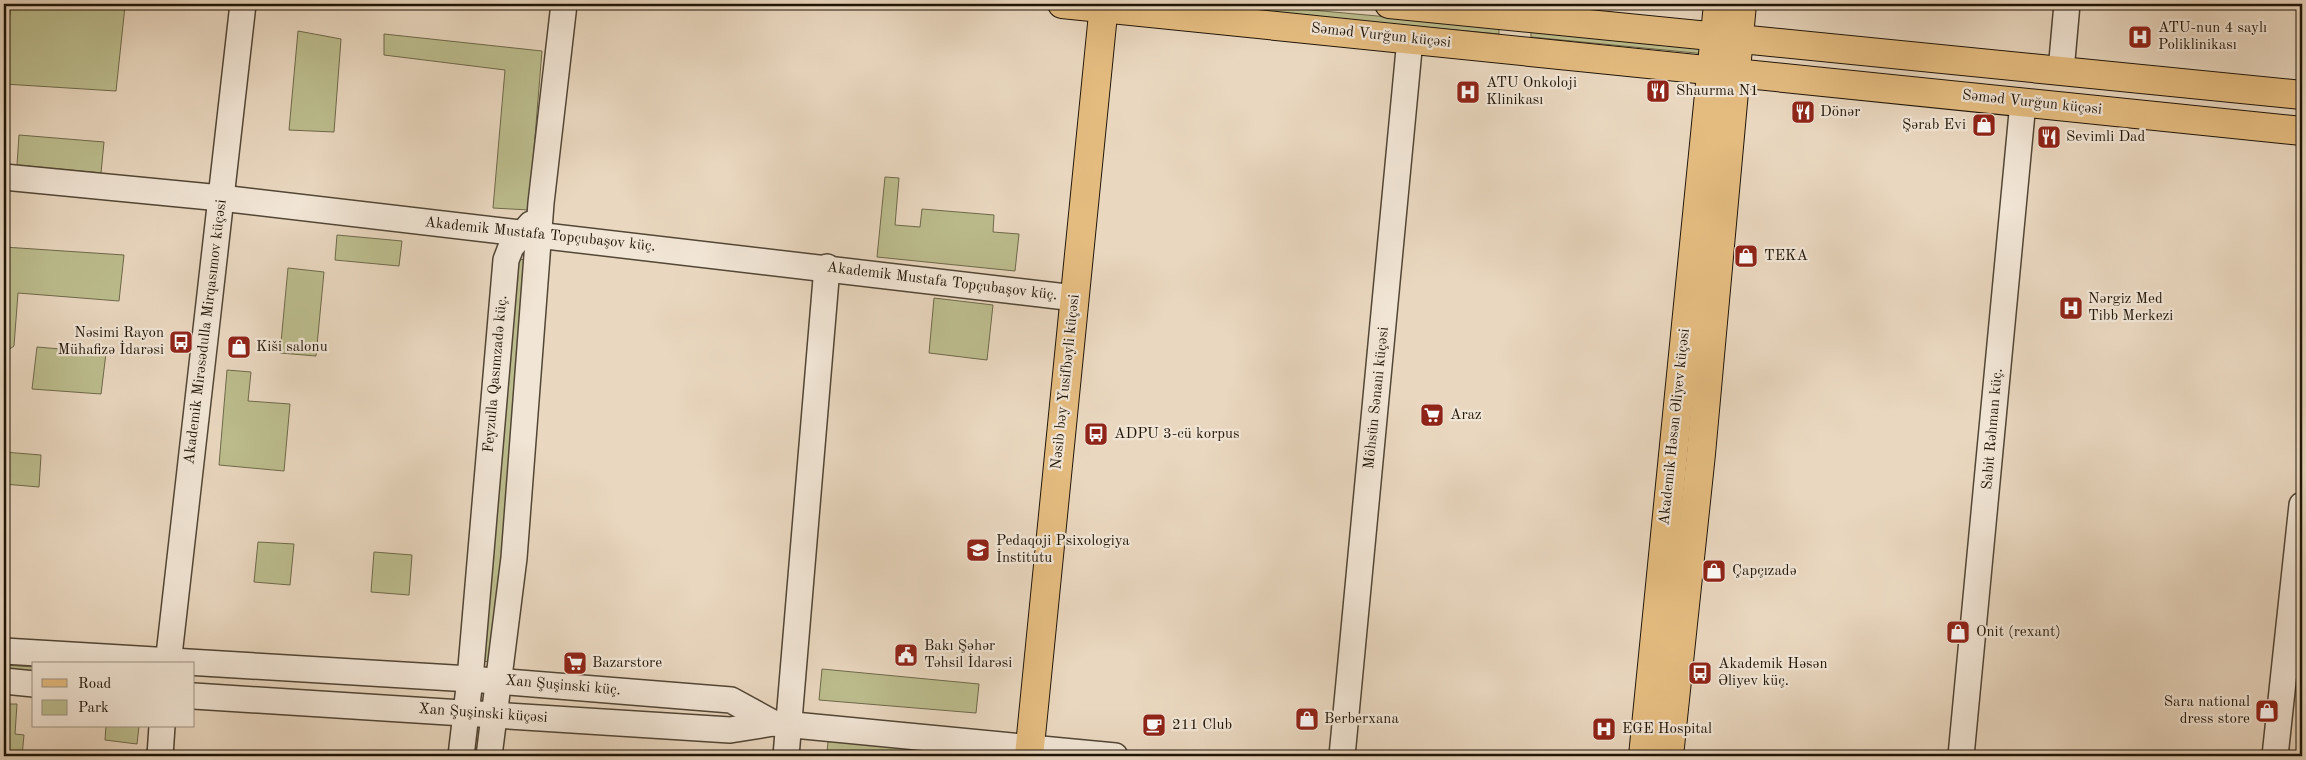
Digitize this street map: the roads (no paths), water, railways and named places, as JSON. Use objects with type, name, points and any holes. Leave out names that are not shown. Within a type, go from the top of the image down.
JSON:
[{"type":"main road","name":"Səməd Vurğun küçəsi","points":[[1062,4],[1104,6],[1410,40],[2302,131]]},
{"type":"main road","points":[[1389,4],[1513,16],[1725,20],[1766,41],[2302,95]]},
{"type":"main road","name":"Nəsib bəy Yusifbəyli küçəsi","points":[[1029,752],[1104,6]]},
{"type":"main road","points":[[1510,50],[1513,16]]},
{"type":"main road","points":[[1721,99],[1727,72],[1725,20]]},
{"type":"main road","name":"Akademik Həsən Əliyev küçəsi","points":[[1643,756],[1721,99]]},
{"type":"main road","name":"Akademik Həsən Əliyev küçəsi","points":[[1669,756],[1700,454],[1721,99]]},
{"type":"street","name":"Akademik Mirəsədulla Mirqasımov küçəsi","points":[[168,662],[243,4]]},
{"type":"street","name":"Feyzulla Qasımzadə küç.","points":[[489,756],[500,681],[514,558],[534,228],[564,4]]},
{"type":"street","points":[[2061,71],[2067,4]]},
{"type":"street","name":"Möhsün Sənani küçəsi","points":[[1342,756],[1410,40]]},
{"type":"street","name":"Sabit Rəhman küç.","points":[[1961,756],[2023,102]]},
{"type":"street","name":"Akademik Mustafa Topçubaşov küç.","points":[[4,177],[534,228],[827,268],[1075,298]]},
{"type":"street","name":"Feyzulla Qasımzadə küç.","points":[[461,756],[470,679],[506,260],[511,247],[534,228]]},
{"type":"street","points":[[786,756],[781,723],[827,268]]},
{"type":"street","points":[[2275,756],[2302,505]]},
{"type":"street","name":"Xan Şuşinski küç.","points":[[4,651],[168,662]]},
{"type":"street","name":"Xan Şuşinski küç.","points":[[195,664],[500,681],[731,700],[781,723],[1029,752],[1116,756]]},
{"type":"street","points":[[4,681],[32,684]]},
{"type":"street","name":"Xan Şuşinski küçəsi","points":[[195,696],[730,730],[781,723]]},
{"type":"street","points":[[160,756],[162,728]]},
{"type":"place","name":"ATU-nun 4 saylı Poliklinikası","points":[[2140,37]]},
{"type":"place","name":"Shaurma N1","points":[[1658,91]]},
{"type":"place","name":"ATU Onkoloji Klinikası","points":[[1468,92]]},
{"type":"place","name":"Dönər","points":[[1803,112]]},
{"type":"place","name":"Şərab Evi","points":[[1984,125]]},
{"type":"place","name":"Sevimli Dad","points":[[2049,137]]},
{"type":"place","name":"TEKA","points":[[1746,256]]},
{"type":"place","name":"Nərgiz Med Tibb Merkezi","points":[[2071,308]]},
{"type":"place","name":"Nəsimi Rayon Mühafizə İdarəsi","points":[[181,342]]},
{"type":"place","name":"Kiši salonu","points":[[239,347]]},
{"type":"place","name":"Araz","points":[[1432,415]]},
{"type":"place","name":"ADPU 3-cü korpus","points":[[1096,434]]},
{"type":"place","name":"Pedaqoji Psixologiya İnstitutu","points":[[978,550]]},
{"type":"place","name":"Çapçızadə","points":[[1714,571]]},
{"type":"place","name":"Onit (rexant)","points":[[1958,632]]},
{"type":"place","name":"Bakı Şəhər Təhsil İdarəsi","points":[[906,655]]},
{"type":"place","name":"Bazarstore","points":[[575,663]]},
{"type":"place","name":"Akademik Həsən Əliyev küç.","points":[[1700,673]]},
{"type":"place","name":"Sara national dress store","points":[[2267,711]]},
{"type":"place","name":"Berberxana","points":[[1307,719]]},
{"type":"place","name":"211 Club","points":[[1154,725]]},
{"type":"place","name":"EGE Hospital","points":[[1604,729]]}]
